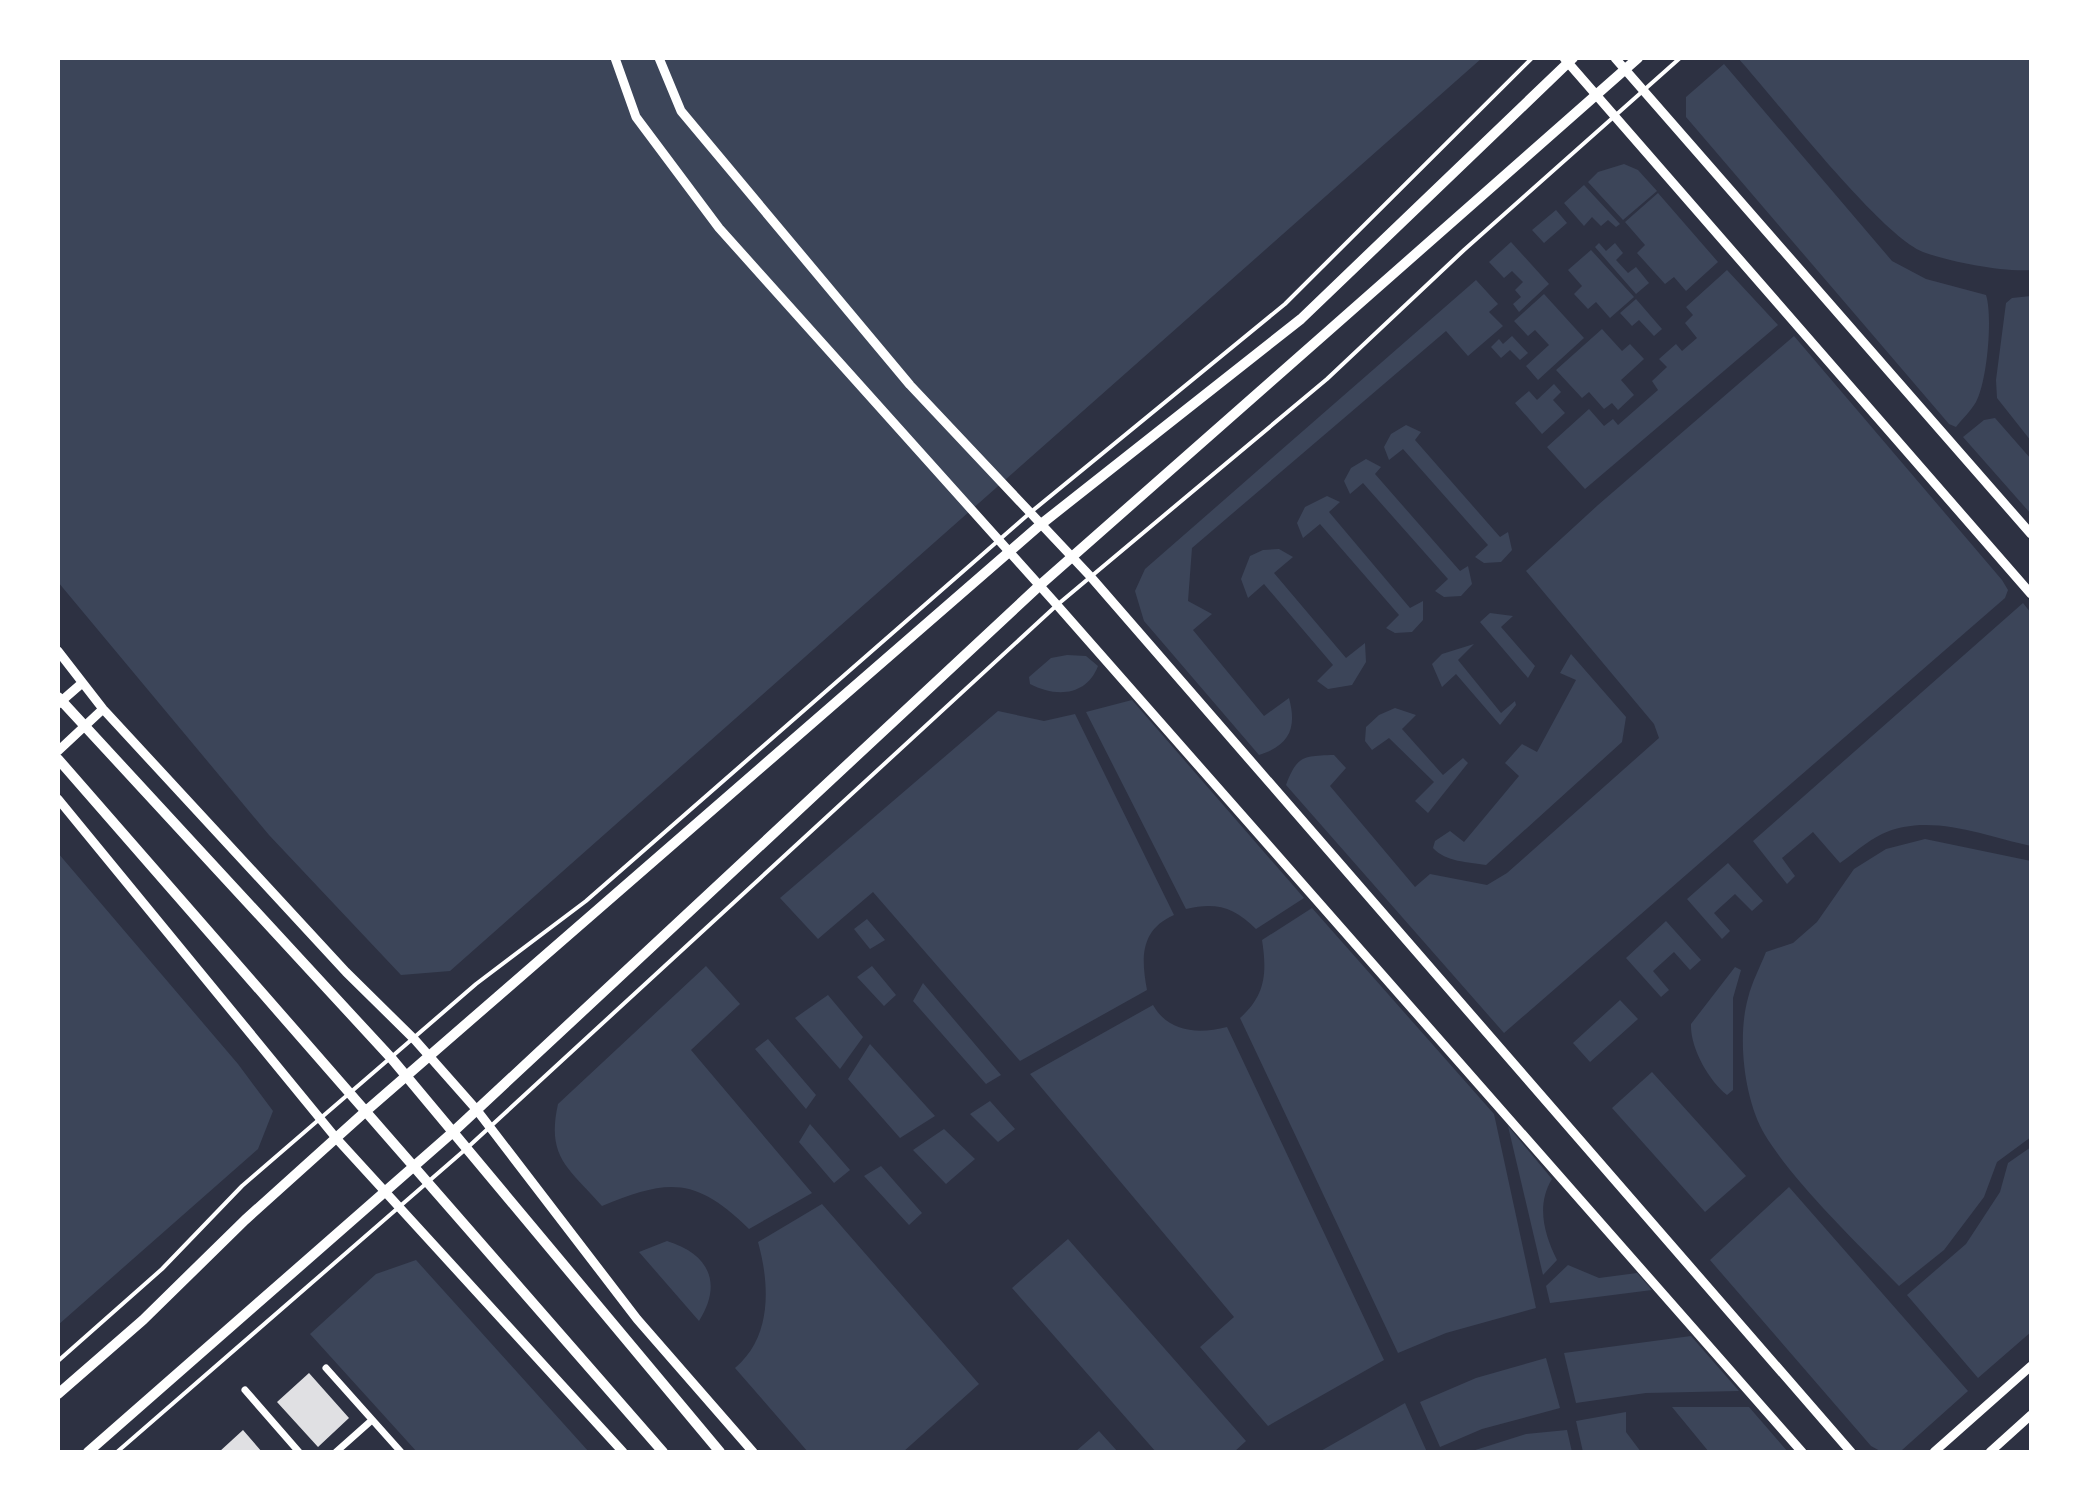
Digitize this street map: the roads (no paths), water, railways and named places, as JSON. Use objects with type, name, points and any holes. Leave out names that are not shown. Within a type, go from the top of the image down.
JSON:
[{"type":"main road","points":[[88,1452],[453,1132],[1071,557],[1638,58]]},
{"type":"main road","points":[[58,1394],[143,1320],[245,1220],[366,1111],[1040,525],[1301,319],[1568,60]]},
{"type":"main road","points":[[59,700],[392,1059],[720,1452]]},
{"type":"main road","points":[[58,759],[352,1092],[663,1452]]},
{"type":"street","points":[[615,58],[636,117],[719,228],[1057,605],[1802,1452]]},
{"type":"street","points":[[659,58],[681,111],[910,385],[1090,576],[1851,1452]]},
{"type":"street","points":[[1615,58],[1645,88],[1860,342],[2031,534]]},
{"type":"street","points":[[1568,60],[1596,96],[1616,115],[2031,594]]},
{"type":"street","points":[[58,651],[103,709],[346,972],[415,1040],[476,1109],[637,1319],[753,1452]]},
{"type":"street","points":[[59,700],[81,684]]},
{"type":"street","points":[[58,751],[103,709]]},
{"type":"street","points":[[58,799],[336,1138],[623,1452]]},
{"type":"street","points":[[1934,1452],[2031,1366]]},
{"type":"street","points":[[326,1368],[401,1452]]},
{"type":"street","points":[[245,1390],[299,1452]]},
{"type":"street","points":[[1990,1452],[2031,1415]]},
{"type":"street","points":[[336,1452],[372,1420]]},
{"type":"lane","points":[[58,1361],[162,1269],[242,1186],[415,1040],[476,984],[586,901],[1031,512],[1285,304],[1532,58]]},
{"type":"lane","points":[[117,1452],[467,1148],[1057,605],[1327,379],[1680,58]]}]
